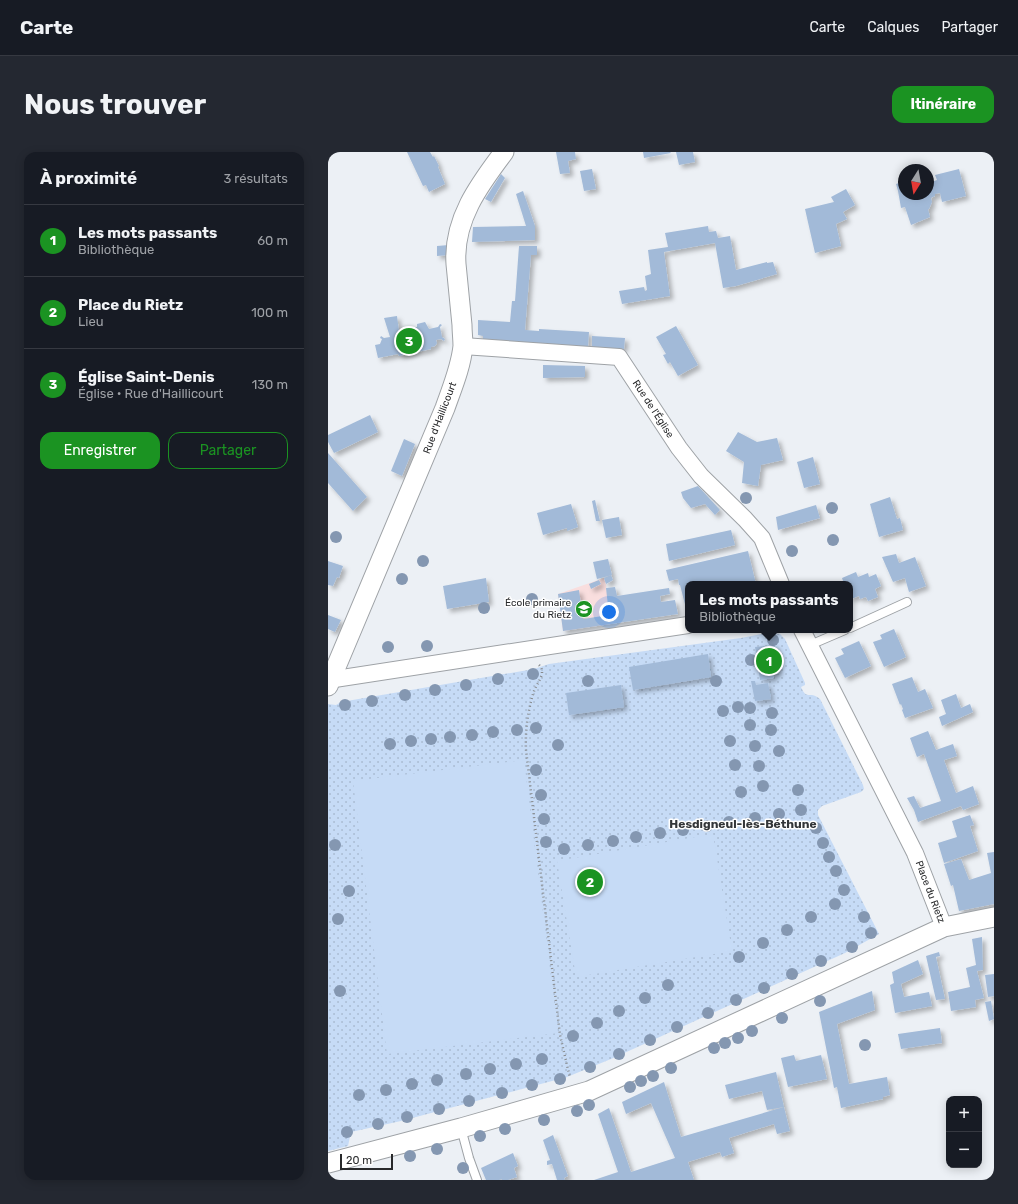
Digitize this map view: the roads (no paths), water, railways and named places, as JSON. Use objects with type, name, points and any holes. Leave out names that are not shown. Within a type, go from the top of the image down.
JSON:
[{"type":"street","name":"Rue d'Haillicourt","points":[[329,682],[445,408],[458,368],[463,346],[460,292],[456,262],[457,241],[462,220],[470,200],[504,152]]},
{"type":"street","name":"Rue de l'Église","points":[[463,346],[619,357],[679,448],[701,476],[745,519],[762,538],[780,581]]},
{"type":"street","points":[[329,682],[685,625]]},
{"type":"street","name":"Place du Rietz","points":[[328,1163],[461,1128],[590,1091],[944,927],[915,853],[804,633]]},
{"type":"street","points":[[944,927],[994,917]]},
{"type":"lane","points":[[853,627],[907,602]]},
{"type":"lane","points":[[810,645],[837,633]]},
{"type":"lane","points":[[461,1128],[477,1180]]},
{"type":"place","name":"Église Saint-Denis","points":[[409,341]]},
{"type":"place","name":"École primaire du Rietz","points":[[584,609]]},
{"type":"place","name":"Les mots passants","points":[[769,661]]},
{"type":"place","name":"Place du Rietz","points":[[590,882]]},
{"type":"district","name":"Hesdigneul-lès-Béthune","points":[[743,824]]}]
